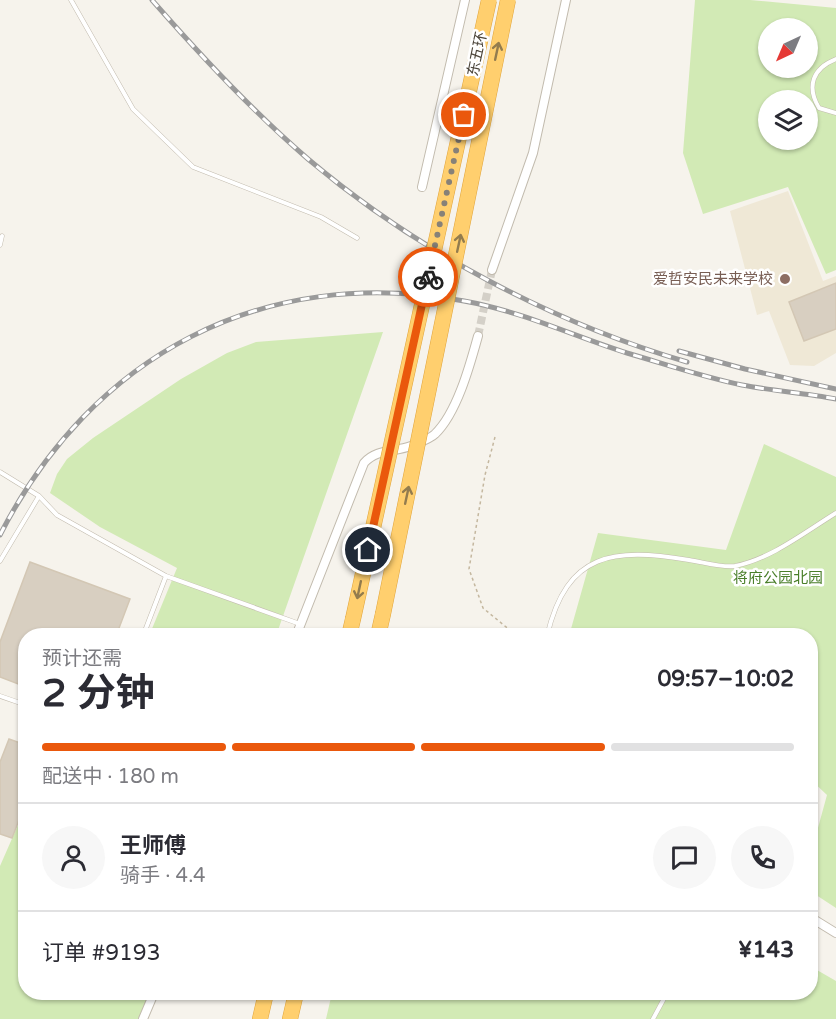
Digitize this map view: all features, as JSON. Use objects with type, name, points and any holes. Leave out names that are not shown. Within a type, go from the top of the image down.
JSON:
[{"type":"highway","name":"东五环","points":[[351,628],[489,0]]},
{"type":"highway","name":"东五环","points":[[380,628],[508,0]]},
{"type":"highway","points":[[260,1019],[264,1000]]},
{"type":"highway","points":[[290,1019],[294,1000]]},
{"type":"street","points":[[422,187],[465,0]]},
{"type":"street","points":[[492,270],[533,153],[566,0]]},
{"type":"street","points":[[299,628],[364,463],[371,454],[410,446],[434,436],[461,387],[478,336]]},
{"type":"street","points":[[818,922],[836,933]]},
{"type":"street","points":[[143,1019],[151,1000]]},
{"type":"lane","points":[[71,0],[133,109],[193,167],[321,217],[357,238]]},
{"type":"lane","points":[[836,59],[822,64],[813,82],[812,97],[819,108],[836,113]]},
{"type":"lane","points":[[0,245],[2,236]]},
{"type":"lane","points":[[0,472],[39,496],[57,515],[166,576],[301,624]]},
{"type":"lane","points":[[0,561],[39,496]]},
{"type":"lane","points":[[548,628],[551,617],[584,566],[612,556],[653,554],[732,567],[760,558],[836,513]]},
{"type":"lane","points":[[146,628],[166,576]]},
{"type":"lane","points":[[0,696],[18,702]]},
{"type":"lane","points":[[653,1019],[663,1000]]},
{"type":"path","points":[[495,437],[485,475],[469,569],[483,608],[508,628]]},
{"type":"shaded area","name":"爱哲安民未来学校","points":[[788,191],[823,281],[836,276],[836,353],[814,366],[790,365],[769,311],[757,315],[730,211]]},
{"type":"green space","points":[[695,0],[750,0],[836,8],[836,270],[826,274],[788,187],[703,214],[683,153]]},
{"type":"green space","points":[[383,332],[279,628],[152,628],[177,568],[100,527],[50,493],[57,474],[67,459],[93,438],[181,379],[227,353],[256,342]]},
{"type":"green space","name":"将府公园北园","points":[[764,444],[836,477],[836,908],[818,896],[818,828],[827,795],[818,787],[818,628],[571,628],[598,533],[726,550]]},
{"type":"green space","points":[[18,825],[18,1000],[148,1000],[141,1019],[0,1019],[0,866]]},
{"type":"green space","points":[[818,971],[836,981],[836,1019],[326,1019],[330,1000],[818,1000]]},
{"type":"building","points":[[836,283],[836,329],[804,341],[789,302]]},
{"type":"building","points":[[30,562],[130,599],[119,628],[18,628],[18,684],[0,677],[0,642]]},
{"type":"building","points":[[9,739],[18,742],[18,823],[12,838],[0,834],[0,762]]},
{"type":"tunnel","points":[[478,336],[492,270]]},
{"type":"railway","points":[[152,0],[189,42],[266,121],[308,159],[394,224],[487,280],[536,304],[636,346],[687,362]]},
{"type":"railway","points":[[0,535],[38,472],[83,417],[134,372],[191,337],[253,311],[320,297],[390,293],[485,305],[547,324],[627,353],[713,378],[742,385],[836,399]]},
{"type":"railway","points":[[679,351],[745,369],[836,389]]},
{"type":"way so far","points":[[428,277],[464,115]]},
{"type":"place","name":"爱哲安民未来学校","points":[[785,279]]},
{"type":"route","points":[[368,550],[428,277]]}]
